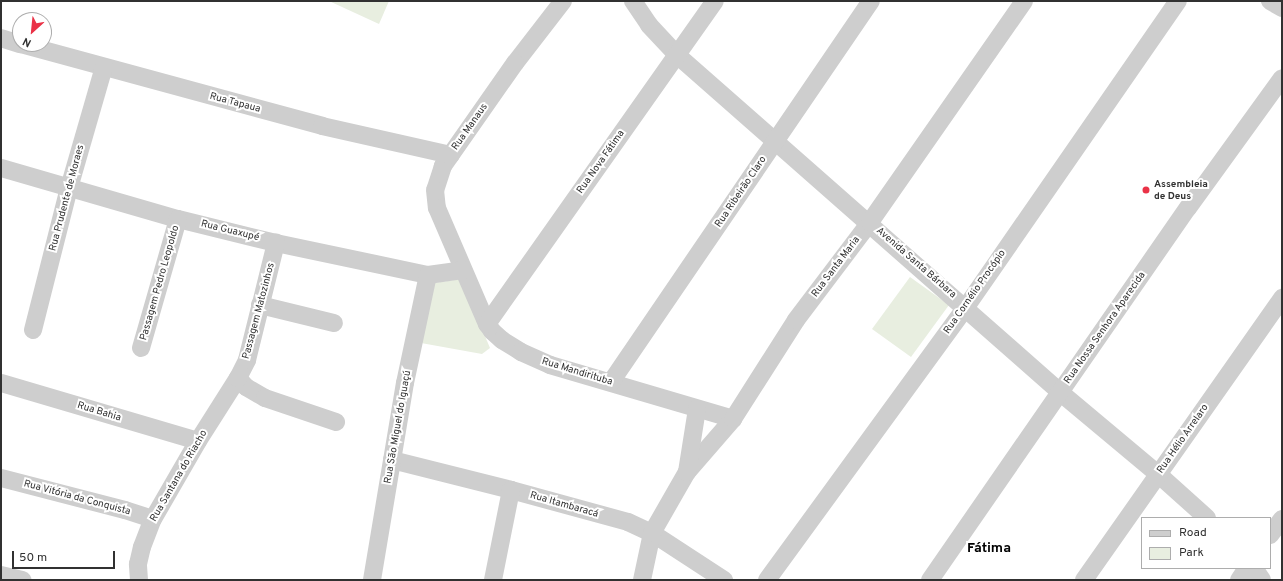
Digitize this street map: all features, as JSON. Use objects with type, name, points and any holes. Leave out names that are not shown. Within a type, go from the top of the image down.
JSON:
[{"type":"street","name":"Rua Manaus","points":[[463,270],[438,208],[435,190],[443,166],[515,63],[564,1]]},
{"type":"street","name":"Avenida Santa Bárbara","points":[[633,1],[649,25],[677,55],[870,222],[1061,393],[1158,474],[1206,517]]},
{"type":"street","name":"Rua Nova Fátima","points":[[487,324],[715,1]]},
{"type":"street","name":"Rua Ribeirão Claro","points":[[611,382],[871,1]]},
{"type":"street","name":"Rua Santa Maria","points":[[686,472],[733,419],[796,320],[870,222],[1024,1]]},
{"type":"street","name":"Rua Cornélio Procópio","points":[[767,580],[966,307],[1178,1]]},
{"type":"street","points":[[1270,1],[1282,8]]},
{"type":"street","name":"Rua Tapaua","points":[[1,38],[12,41]]},
{"type":"street","name":"Rua Tapaua","points":[[49,52],[322,126],[451,155]]},
{"type":"street","name":"Rua Prudente de Moraes","points":[[34,330],[69,188],[104,67]]},
{"type":"street","name":"Rua Nossa Senhora Aparecida","points":[[930,580],[1188,208],[1282,78]]},
{"type":"street","name":"Rua Guaxupé","points":[[1,168],[178,219],[276,242],[428,275],[463,270]]},
{"type":"street","name":"Passagem Pedro Leopoldo","points":[[141,348],[178,219]]},
{"type":"street","name":"Passagem Matozinhos","points":[[238,378],[252,342],[276,242]]},
{"type":"street","name":"Rua Mandirituba","points":[[463,270],[487,324],[502,340],[521,352],[550,365],[611,382],[697,410],[733,419]]},
{"type":"street","name":"Rua São Miguel do Iguaçú","points":[[372,580],[405,383],[428,275]]},
{"type":"street","name":"Rua Hélio Arrelaro","points":[[1084,580],[1282,298]]},
{"type":"street","points":[[260,305],[334,323]]},
{"type":"street","points":[[238,378],[246,387],[265,398],[336,422]]},
{"type":"street","name":"Rua Santana do Riacho","points":[[141,580],[138,564],[142,547],[153,519],[198,441],[238,378]]},
{"type":"street","name":"Rua Bahia","points":[[1,383],[198,441]]},
{"type":"street","points":[[642,580],[652,533],[686,472],[697,410]]},
{"type":"street","name":"Rua Itambaracá","points":[[392,460],[511,490],[628,522],[652,533],[724,580]]},
{"type":"street","name":"Rua Vitória da Conquista","points":[[1,478],[125,510],[153,519]]},
{"type":"street","points":[[493,580],[511,490]]},
{"type":"street","points":[[1271,534],[1282,519]]},
{"type":"street","points":[[1239,580],[1246,569]]},
{"type":"street","points":[[1255,569],[1262,580]]},
{"type":"street","points":[[1,575],[22,580]]},
{"type":"green space","points":[[329,1],[389,1],[379,24]]},
{"type":"green space","points":[[910,277],[949,305],[911,357],[872,329]]},
{"type":"green space","points":[[461,279],[490,348],[482,354],[421,343],[434,283]]},
{"type":"place","name":"Assembleia de Deus","points":[[1146,190]]},
{"type":"district","name":"Fátima","points":[[989,549]]}]
